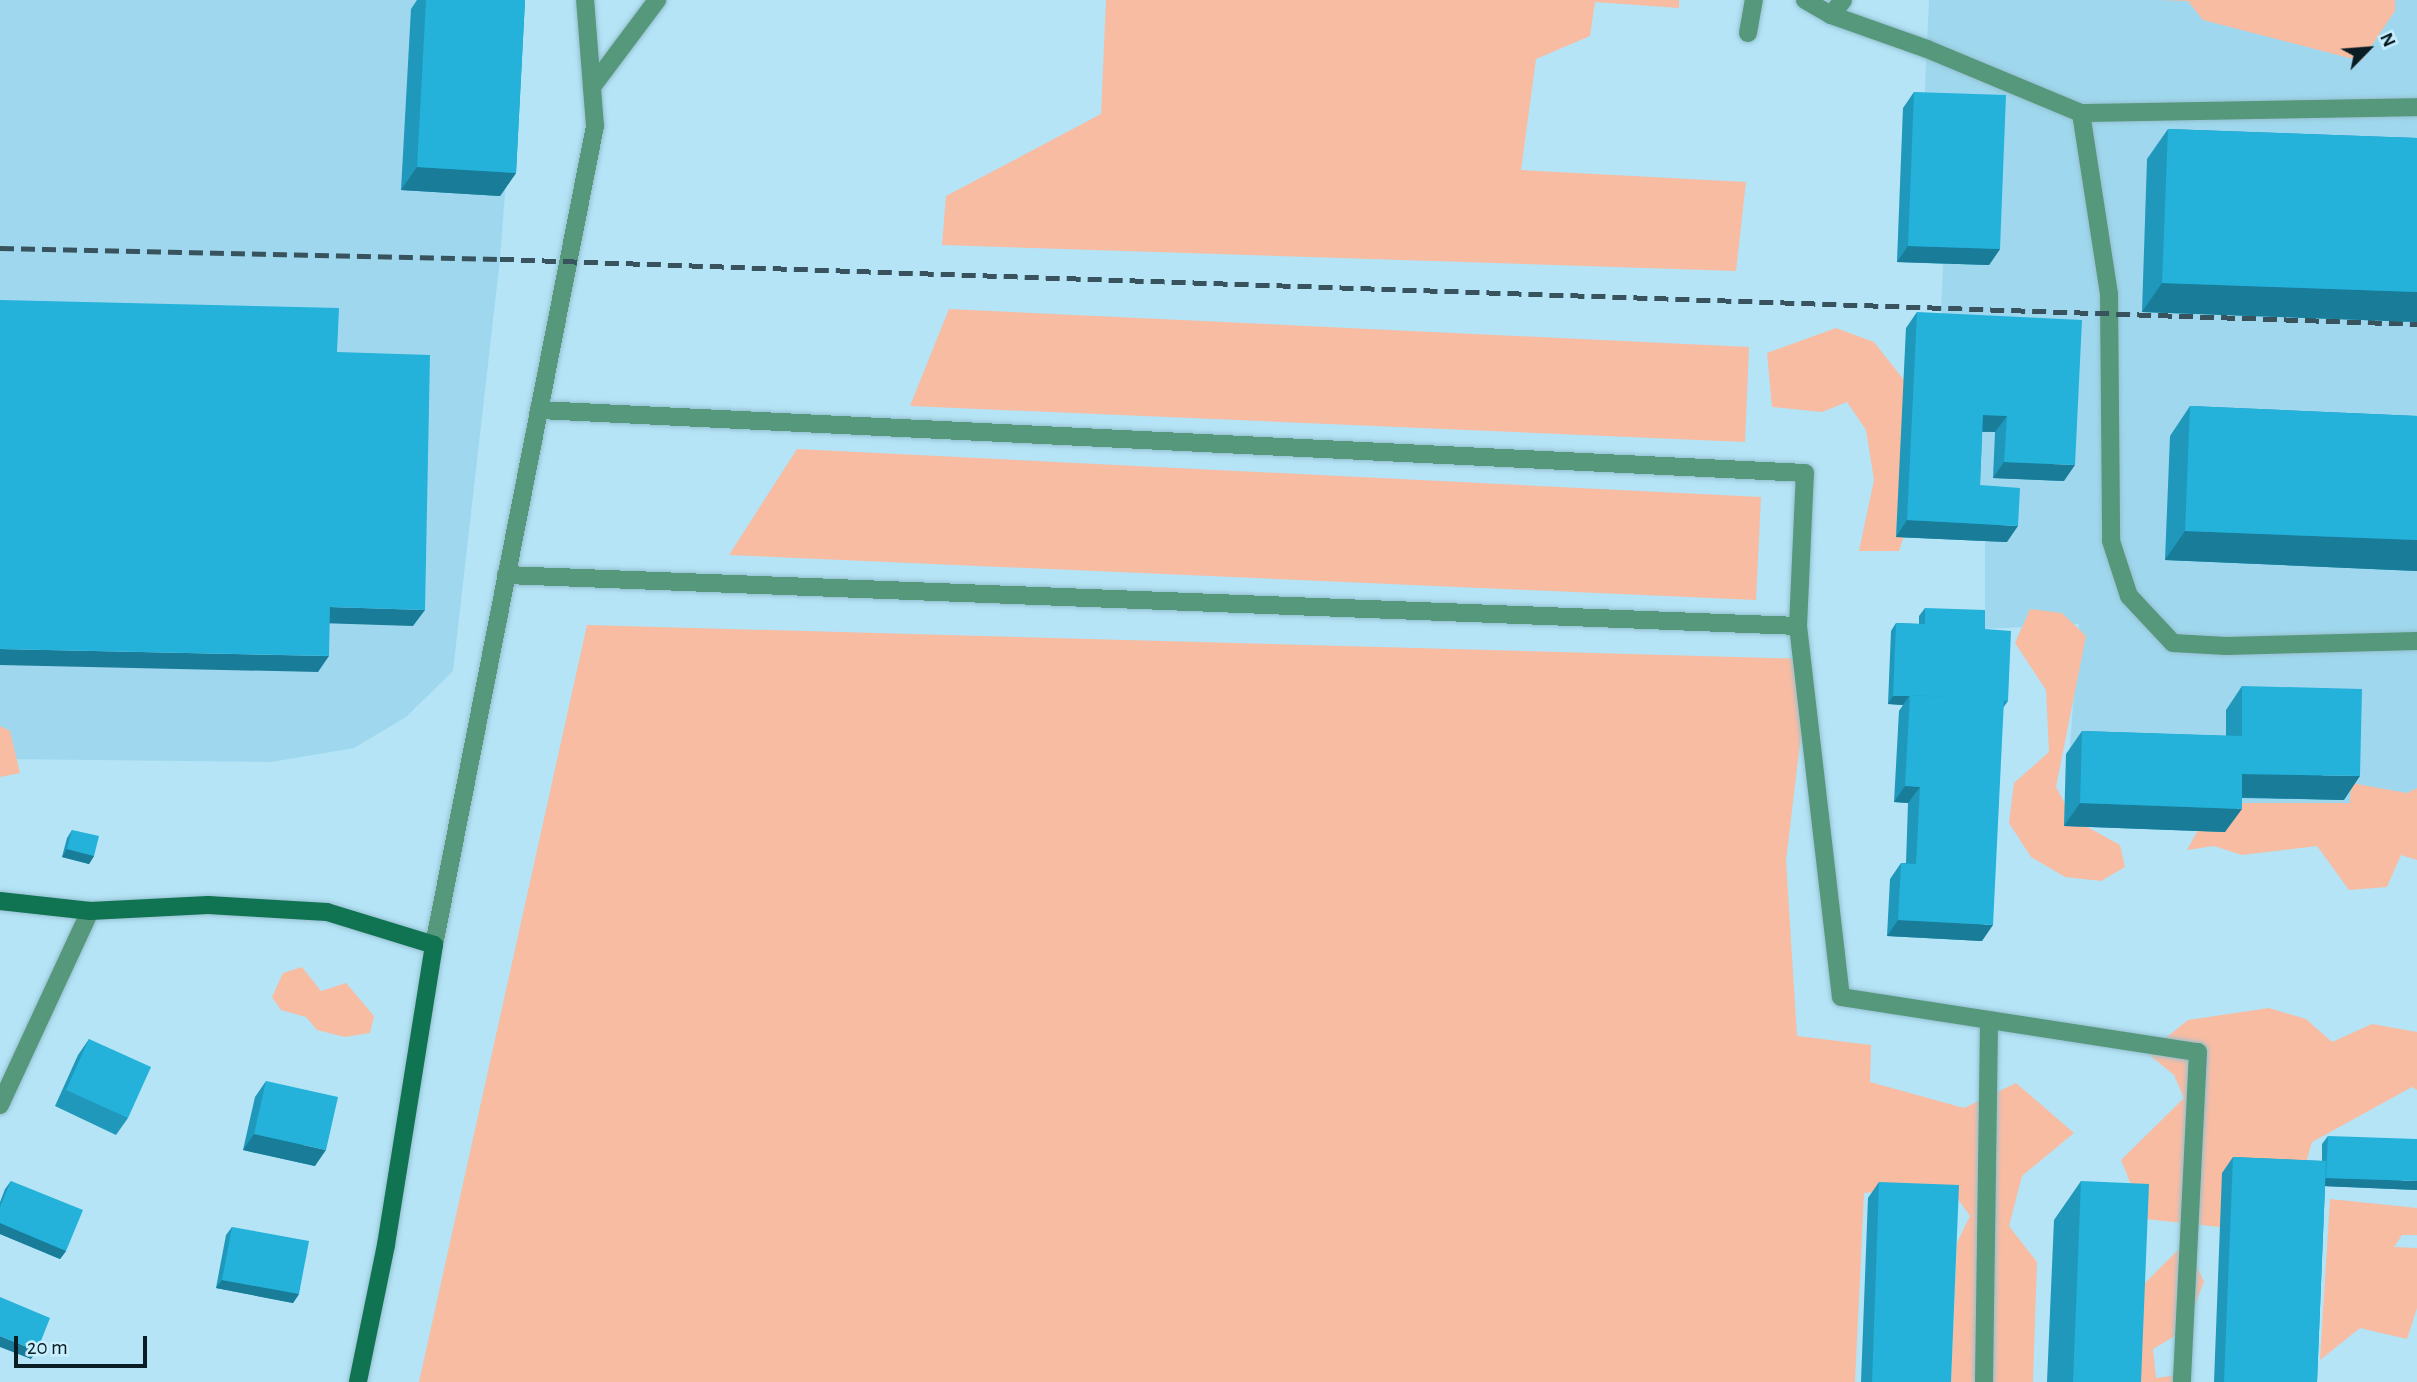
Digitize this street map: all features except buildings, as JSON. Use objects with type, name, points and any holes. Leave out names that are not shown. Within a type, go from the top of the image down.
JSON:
[{"type":"street","points":[[358,1382],[386,1245],[434,945],[595,126],[585,0]]},
{"type":"street","points":[[592,87],[657,0]]},
{"type":"street","points":[[1748,33],[1754,0]]},
{"type":"street","points":[[1805,0],[1831,15],[1927,49],[2081,113],[2417,107]]},
{"type":"street","points":[[1831,15],[1843,0]]},
{"type":"street","points":[[2081,113],[2109,294],[2111,541],[2129,596],[2173,643],[2226,646],[2417,641]]},
{"type":"street","points":[[539,410],[1805,474],[1798,626],[1841,997],[2198,1052],[2182,1382]]},
{"type":"street","points":[[506,575],[1798,626]]},
{"type":"street","points":[[0,901],[90,911],[208,905],[327,912],[434,945]]},
{"type":"street","points":[[0,1105],[90,911]]},
{"type":"street","points":[[1984,1382],[1989,1021]]},
{"type":"shaded area","points":[[0,0],[513,0],[519,12],[500,259],[453,671],[406,717],[354,748],[271,762],[0,759]]},
{"type":"shaded area","points":[[1106,0],[1679,0],[1679,8],[1595,2],[1590,36],[1536,59],[1521,170],[1746,182],[1736,271],[942,245],[946,196],[1101,114]]},
{"type":"shaded area","points":[[1929,0],[2417,0],[2417,833],[2064,826],[2079,624],[1985,629],[1985,541],[1896,537],[1906,328],[1940,330],[1943,264],[1897,262],[1903,108],[1924,109]]},
{"type":"shaded area","points":[[2160,0],[2395,0],[2395,11],[2361,61],[2203,20],[2188,1]]},
{"type":"shaded area","points":[[949,309],[1749,347],[1745,442],[910,406]]},
{"type":"shaded area","points":[[1836,328],[1874,342],[1918,398],[1913,508],[1899,551],[1859,551],[1874,480],[1866,430],[1847,402],[1822,412],[1772,407],[1767,353]]},
{"type":"shaded area","points":[[797,449],[1761,497],[1756,600],[729,555]]},
{"type":"shaded area","points":[[2030,609],[2062,613],[2086,636],[2056,787],[2073,819],[2120,845],[2125,867],[2101,881],[2065,877],[2031,857],[2009,823],[2014,783],[2049,752],[2046,690],[2015,643]]},
{"type":"shaded area","points":[[587,625],[1810,659],[1786,861],[1797,1036],[1871,1045],[1870,1082],[1964,1108],[2016,1083],[2074,1133],[2022,1176],[2009,1226],[2037,1262],[2033,1382],[1951,1382],[1957,1243],[1970,1216],[1948,1185],[1864,1193],[1855,1382],[419,1382]]},
{"type":"shaded area","points":[[0,726],[10,731],[20,773],[0,777]]},
{"type":"shaded area","points":[[2351,783],[2407,793],[2417,788],[2417,860],[2401,855],[2387,887],[2349,890],[2317,846],[2242,855],[2214,846],[2187,850],[2203,821],[2238,803],[2350,803]]},
{"type":"shaded area","points":[[302,967],[321,991],[346,983],[374,1016],[370,1033],[345,1037],[317,1030],[306,1017],[281,1010],[272,997],[283,973]]},
{"type":"shaded area","points":[[2269,1008],[2306,1019],[2332,1042],[2372,1024],[2417,1032],[2417,1090],[2412,1087],[2312,1142],[2299,1186],[2229,1228],[2145,1219],[2121,1160],[2184,1098],[2174,1075],[2147,1053],[2188,1020]]},
{"type":"shaded area","points":[[2330,1199],[2417,1208],[2417,1235],[2402,1235],[2394,1247],[2417,1248],[2417,1308],[2407,1339],[2360,1328],[2320,1360]]},
{"type":"shaded area","points":[[2178,1250],[2191,1253],[2204,1282],[2185,1330],[2153,1349],[2156,1378],[2184,1374],[2188,1382],[2099,1382],[2144,1284]]},
{"type":"railway","points":[[0,248],[500,259],[2417,324]]}]
